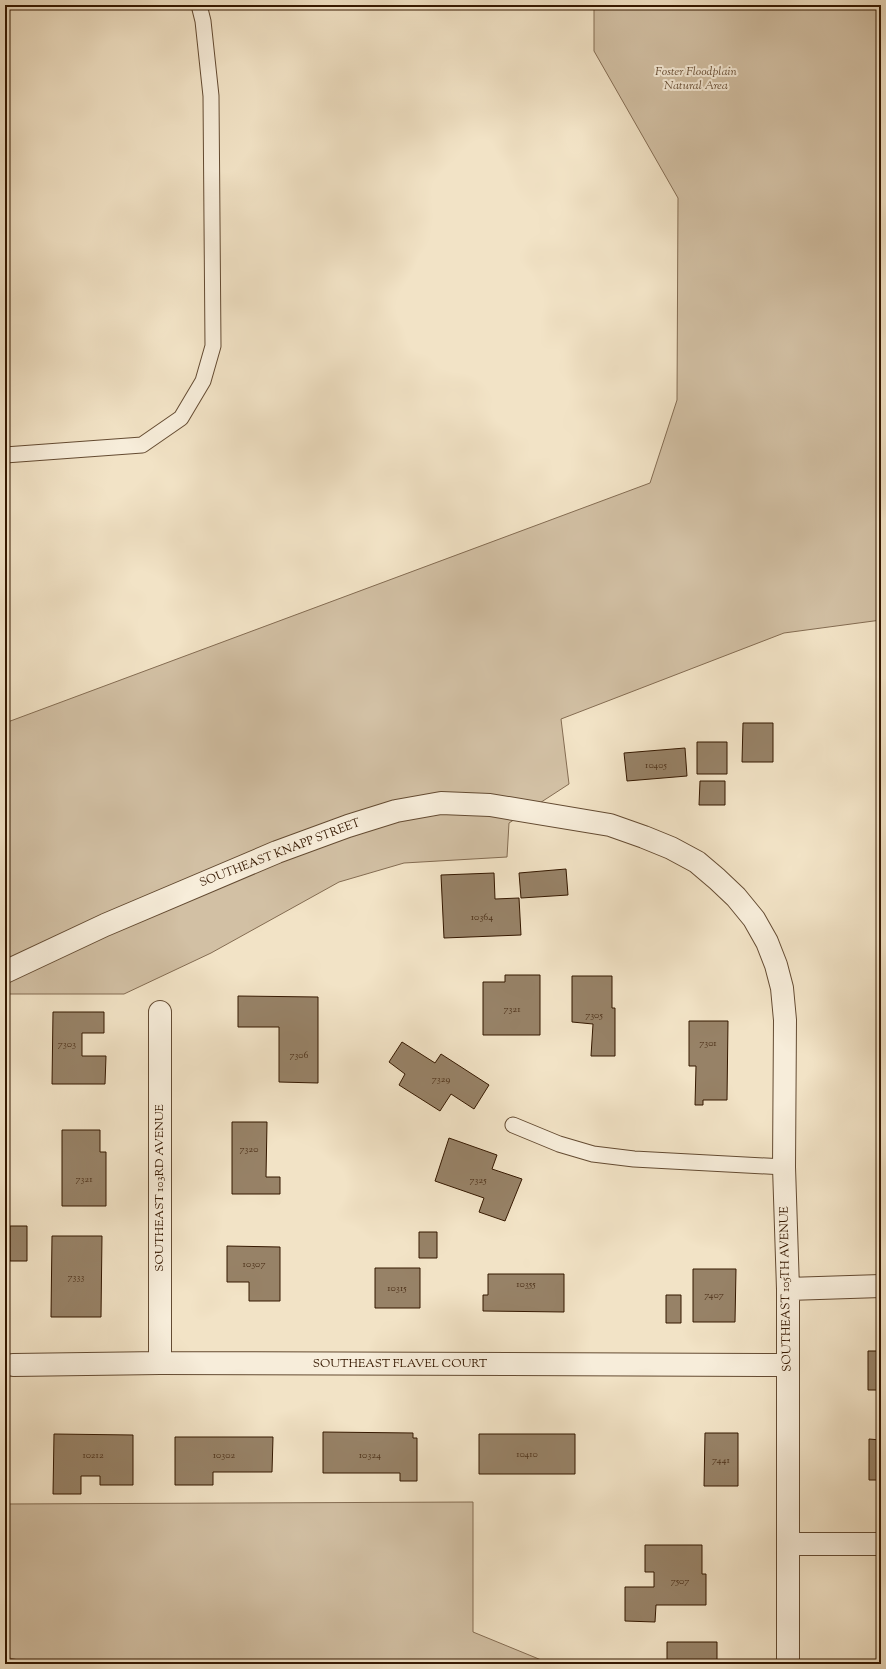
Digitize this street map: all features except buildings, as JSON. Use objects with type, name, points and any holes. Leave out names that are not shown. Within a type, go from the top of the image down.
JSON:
[{"type":"street","name":"SOUTHEAST KNAPP STREET","points":[[5,972],[105,925],[277,852],[348,826],[396,811],[441,803],[460,802],[490,805],[571,818],[610,825],[644,837],[697,862],[736,897],[754,920]]},
{"type":"street","name":"SOUTHEAST 105TH AVENUE","points":[[754,920],[776,965],[782,988],[785,1020],[784,1167],[788,1289],[788,1664]]},
{"type":"street","name":"SOUTHEAST 103RD AVENUE","points":[[160,1012],[160,1363]]},
{"type":"street","points":[[788,1289],[881,1286]]},
{"type":"street","name":"SOUTHEAST FLAVEL COURT","points":[[13,1365],[160,1363],[787,1365]]},
{"type":"street","points":[[788,1544],[881,1544]]},
{"type":"lane","points":[[5,455],[142,445],[182,418],[203,381],[213,346],[211,96],[199,5]]},
{"type":"lane","points":[[513,1125],[559,1144],[593,1154],[634,1159],[784,1167]]},
{"type":"green space","name":"Foster Floodplain Natural Area","points":[[594,5],[881,5],[881,620],[784,633],[561,719],[569,784],[509,823],[507,857],[404,863],[339,882],[211,953],[124,994],[5,994],[5,723],[650,483],[677,400],[678,198],[594,51]]},
{"type":"green space","points":[[473,1502],[473,1632],[551,1664],[36,1664],[5,1657],[5,1504]]}]
